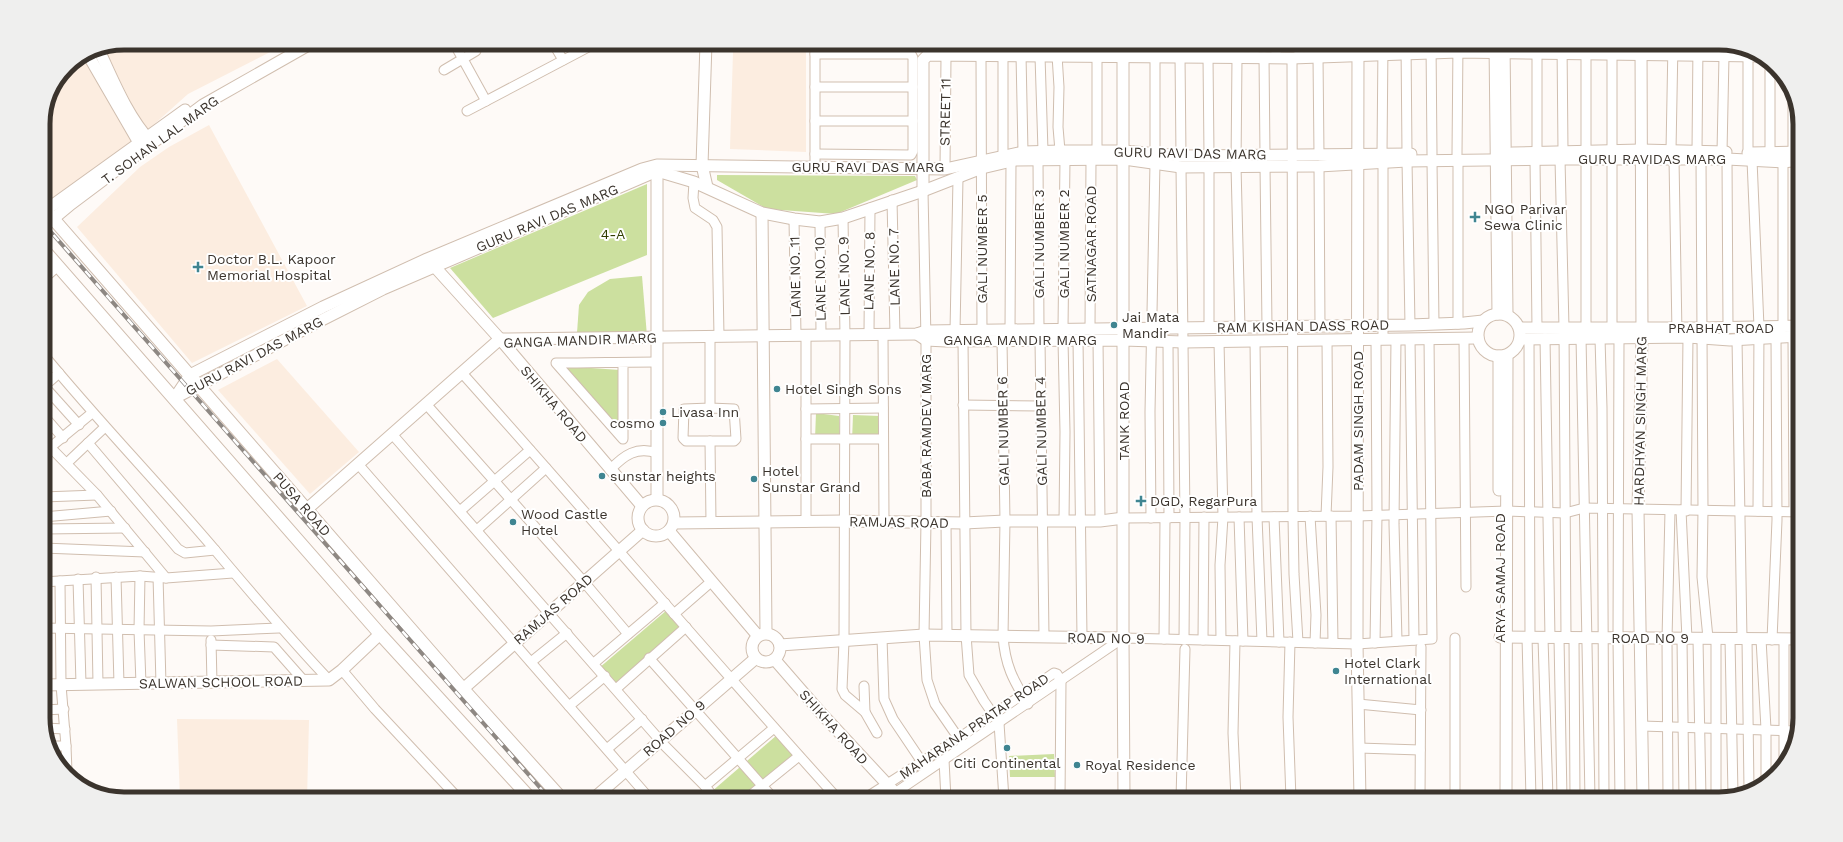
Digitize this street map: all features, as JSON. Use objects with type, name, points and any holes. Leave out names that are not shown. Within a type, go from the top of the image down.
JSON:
[{"type":"main road","name":"PUSA ROAD","points":[[50,215],[190,376],[204,382],[207,395],[462,689],[556,792]]},
{"type":"main road","name":"PUSA ROAD","points":[[50,257],[380,634],[525,792]]},
{"type":"street","name":"T. SOHAN LAL MARG","points":[[145,143],[204,97],[285,50]]},
{"type":"street","name":"T. SOHAN LAL MARG","points":[[50,210],[145,143],[203,105],[300,50]]},
{"type":"street","points":[[458,50],[486,101]]},
{"type":"street","points":[[557,50],[563,60]]},
{"type":"street","points":[[467,111],[582,50]]},
{"type":"street","points":[[706,50],[702,165],[707,187]]},
{"type":"street","points":[[815,50],[815,167]]},
{"type":"street","name":"TANK ROAD","points":[[1123,50],[1124,792]]},
{"type":"street","points":[[1151,518],[1150,412],[1155,159],[1155,50]]},
{"type":"street","points":[[1256,50],[1259,57],[1265,154]]},
{"type":"street","points":[[1276,50],[1276,58]]},
{"type":"street","points":[[1291,792],[1288,716],[1294,642],[1292,340],[1293,154],[1298,50]]},
{"type":"street","points":[[1320,155],[1321,57],[1322,50]]},
{"type":"street","points":[[923,191],[923,60],[928,55],[1276,58],[1321,57],[1353,50]]},
{"type":"street","name":"PADAM SINGH ROAD","points":[[1358,50],[1358,516],[1356,644],[1360,792]]},
{"type":"street","points":[[1375,642],[1379,339],[1384,324],[1382,158],[1383,50]]},
{"type":"street","points":[[1406,50],[1410,325]]},
{"type":"street","points":[[1431,50],[1434,324]]},
{"type":"street","points":[[1458,50],[1458,324]]},
{"type":"street","points":[[1500,50],[1502,314]]},
{"type":"street","points":[[1537,50],[1537,328]]},
{"type":"street","points":[[1548,792],[1565,513],[1562,50]]},
{"type":"street","points":[[1586,50],[1584,508],[1590,792]]},
{"type":"street","points":[[1612,50],[1612,328]]},
{"type":"street","points":[[1617,50],[1642,55],[1723,56],[1743,55]]},
{"type":"street","name":"HARDHYAN SINGH MARG","points":[[1642,50],[1642,332],[1638,510],[1643,792]]},
{"type":"street","points":[[1674,50],[1673,155],[1680,334],[1683,511],[1698,639],[1716,728],[1716,792]]},
{"type":"street","points":[[1698,50],[1704,510],[1702,520],[1702,577],[1698,639],[1701,792]]},
{"type":"street","points":[[1722,50],[1728,327]]},
{"type":"street","points":[[444,70],[476,51]]},
{"type":"street","points":[[101,54],[145,143]]},
{"type":"street","points":[[815,54],[911,54],[913,58],[912,151],[909,155],[815,154]]},
{"type":"street","points":[[1021,55],[1023,152]]},
{"type":"street","name":"GALI NUMBER 2","points":[[1057,55],[1059,87],[1058,127],[1062,155],[1065,432],[1064,521]]},
{"type":"street","name":"STREET 11","points":[[945,169],[946,56]]},
{"type":"street","name":"GALI NUMBER 5","points":[[981,56],[982,335]]},
{"type":"street","points":[[1003,56],[1007,158],[1010,330]]},
{"type":"street","name":"GALI NUMBER 3","points":[[1040,56],[1040,335]]},
{"type":"street","name":"SATNAGAR ROAD","points":[[1090,329],[1097,56]]},
{"type":"street","points":[[1180,56],[1181,156]]},
{"type":"street","points":[[1208,57],[1209,156]]},
{"type":"street","points":[[1237,57],[1236,166],[1240,327]]},
{"type":"street","points":[[91,58],[145,143]]},
{"type":"street","points":[[1751,58],[1750,156],[1758,333],[1758,511]]},
{"type":"street","points":[[1770,70],[1770,153]]},
{"type":"street","points":[[815,87],[913,87]]},
{"type":"street","points":[[815,121],[913,121]]},
{"type":"street","name":"GURU RAVI DAS MARG","points":[[175,398],[190,376],[284,326],[380,280],[642,169],[702,165],[945,169],[982,164],[1007,158],[1023,152],[1040,155]]},
{"type":"street","name":"GURU RAVIDAS MARG","points":[[1500,157],[1562,155],[1750,156],[1770,153],[1793,155]]},
{"type":"street","name":"GURU RAVI DAS MARG","points":[[1155,159],[1181,156],[1293,154],[1358,159]]},
{"type":"street","name":"GURU RAVI DAS MARG","points":[[1007,158],[1040,155],[1124,155],[1155,159],[1181,167],[1209,167],[1319,166],[1358,159],[1382,158],[1500,157]]},
{"type":"street","name":"GURU RAVIDAS MARG","points":[[1750,156],[1783,162],[1793,157]]},
{"type":"street","points":[[1766,775],[1767,639],[1777,520],[1776,337],[1782,327],[1783,162]]},
{"type":"street","name":"GURU RAVI DAS MARG","points":[[175,398],[328,317],[434,266],[657,168],[707,187],[762,212],[794,219],[820,222],[843,218],[892,200],[923,191],[958,178],[982,164]]},
{"type":"street","points":[[1265,166],[1267,326]]},
{"type":"street","points":[[1319,166],[1320,326]]},
{"type":"street","points":[[1181,167],[1185,518],[1184,640]]},
{"type":"street","points":[[1209,167],[1209,327]]},
{"type":"street","points":[[657,168],[657,499]]},
{"type":"street","points":[[955,331],[958,178]]},
{"type":"street","points":[[694,182],[693,204],[695,208],[713,220],[717,227],[715,336],[710,408]]},
{"type":"street","name":"BABA RAMDEV MARG","points":[[923,191],[923,335],[926,522],[924,635],[927,680],[935,704],[964,746]]},
{"type":"street","name":"LANE NO. 7","points":[[892,200],[895,334]]},
{"type":"street","name":"LANE NO. 8","points":[[868,334],[870,208]]},
{"type":"street","points":[[671,527],[712,581],[762,635],[777,638],[780,645],[780,653],[775,660],[767,662],[756,658],[752,646],[762,635],[765,522],[762,212]]},
{"type":"street","name":"LANE NO. 9","points":[[843,218],[845,408],[844,641],[842,691],[845,696],[865,712]]},
{"type":"street","name":"LANE NO. 11","points":[[794,219],[806,409],[806,522]]},
{"type":"street","name":"LANE NO. 10","points":[[820,222],[821,335]]},
{"type":"street","points":[[50,273],[58,266]]},
{"type":"street","name":"SHIKHA ROAD","points":[[434,266],[500,339],[642,506]]},
{"type":"street","points":[[1531,792],[1529,637],[1530,513],[1524,339],[1520,328],[1514,319],[1502,314],[1490,315],[1483,321],[1479,329],[1478,338],[1485,351],[1491,355],[1503,356],[1514,350],[1524,339],[1545,338],[1564,333]]},
{"type":"street","name":"RAM KISHAN DASS ROAD","points":[[1124,328],[1358,326],[1384,324],[1410,325],[1458,324],[1483,321]]},
{"type":"street","name":"PRABHAT ROAD","points":[[1702,333],[1737,339],[1782,327],[1793,326]]},
{"type":"street","name":"PRABHAT ROAD","points":[[1642,332],[1680,334],[1702,333],[1728,327],[1776,337],[1793,336]]},
{"type":"street","name":"GANGA MANDIR MARG","points":[[923,335],[955,331],[982,335],[1002,341],[1040,335],[1063,335],[1090,329],[1124,328]]},
{"type":"street","points":[[1520,328],[1537,328],[1564,333],[1584,333],[1612,328],[1642,332]]},
{"type":"street","name":"GANGA MANDIR MARG","points":[[306,510],[500,339],[895,334],[923,335],[963,341],[982,335],[1010,330],[1040,335]]},
{"type":"street","points":[[1584,333],[1600,338],[1619,338],[1642,332]]},
{"type":"street","points":[[883,334],[884,522]]},
{"type":"street","name":"GALI NUMBER 4","points":[[1040,335],[1044,637]]},
{"type":"street","name":"GANGA MANDIR MARG","points":[[1063,335],[1078,340],[1124,340]]},
{"type":"street","points":[[1429,338],[1430,514]]},
{"type":"street","points":[[1464,338],[1466,587]]},
{"type":"street","name":"RAM KISHAN DASS ROAD","points":[[1124,340],[1152,342],[1219,342],[1478,338]]},
{"type":"street","points":[[1545,338],[1549,513],[1558,638],[1574,792]]},
{"type":"street","points":[[1600,338],[1604,792]]},
{"type":"street","points":[[1619,338],[1618,638],[1620,792]]},
{"type":"street","points":[[1396,339],[1394,406],[1397,641]]},
{"type":"street","points":[[1410,339],[1411,515],[1414,640]]},
{"type":"street","points":[[1737,339],[1740,569],[1748,729],[1749,785]]},
{"type":"street","points":[[1078,340],[1082,637]]},
{"type":"street","points":[[1098,340],[1100,521]]},
{"type":"street","points":[[1327,340],[1328,516],[1333,643]]},
{"type":"street","points":[[963,341],[966,636],[969,675],[976,689],[999,723],[1004,792]]},
{"type":"street","name":"GALI NUMBER 6","points":[[1002,341],[1005,521],[1004,654],[1008,667],[1028,704]]},
{"type":"street","points":[[1255,341],[1257,517],[1262,642]]},
{"type":"street","points":[[1164,639],[1167,518],[1168,342]]},
{"type":"street","points":[[1219,342],[1223,517],[1220,565],[1221,640]]},
{"type":"street","points":[[1503,356],[1503,637],[1506,792]]},
{"type":"street","points":[[50,362],[92,413],[215,550],[280,628],[329,680],[342,670],[380,634]]},
{"type":"street","points":[[623,363],[623,439],[556,363],[657,362]]},
{"type":"street","points":[[50,380],[59,373]]},
{"type":"street","points":[[462,373],[832,792]]},
{"type":"street","points":[[50,394],[79,426]]},
{"type":"street","points":[[426,404],[584,582],[628,634]]},
{"type":"street","points":[[963,405],[1041,406]]},
{"type":"street","points":[[686,408],[710,408],[734,409],[736,439],[733,442],[686,441],[683,438],[683,410],[686,408]]},
{"type":"street","points":[[806,409],[883,408]]},
{"type":"street","points":[[50,447],[79,426],[92,413]]},
{"type":"street","points":[[50,423],[63,438]]},
{"type":"street","points":[[67,463],[105,427]]},
{"type":"street","points":[[392,434],[550,612],[660,740],[710,792]]},
{"type":"street","points":[[806,439],[883,439]]},
{"type":"street","points":[[710,441],[711,523]]},
{"type":"street","points":[[88,443],[178,549],[185,553],[215,550]]},
{"type":"street","points":[[460,511],[530,450]]},
{"type":"street","points":[[610,470],[632,452],[649,450],[657,453]]},
{"type":"street","points":[[50,452],[67,463],[97,495],[145,552],[162,577],[158,630],[161,684]]},
{"type":"street","points":[[358,464],[644,792]]},
{"type":"street","points":[[477,530],[546,468]]},
{"type":"street","points":[[50,497],[97,495]]},
{"type":"street","points":[[657,499],[670,505],[674,514],[671,527],[660,536],[656,536],[643,530],[638,517],[642,506],[648,501],[657,499]]},
{"type":"street","points":[[1124,518],[1358,516],[1503,512],[1565,513],[1584,508],[1793,512]]},
{"type":"street","points":[[1668,792],[1667,639],[1670,510]]},
{"type":"street","points":[[50,516],[111,511]]},
{"type":"street","name":"ROAD NO 9","points":[[780,645],[924,635],[1082,637],[1356,644],[1432,639],[1430,514]]},
{"type":"street","points":[[1310,516],[1316,615],[1315,643]]},
{"type":"street","points":[[1203,640],[1204,517]]},
{"type":"street","points":[[1236,792],[1234,733],[1239,641],[1239,517]]},
{"type":"street","points":[[1274,517],[1279,642]]},
{"type":"street","name":"RAMJAS ROAD","points":[[671,527],[711,523],[844,521],[964,523],[1005,521],[1100,521],[1124,518]]},
{"type":"street","points":[[946,522],[947,635]]},
{"type":"street","points":[[50,530],[125,528]]},
{"type":"street","name":"RAMJAS ROAD","points":[[462,689],[643,530]]},
{"type":"street","points":[[50,548],[145,552]]},
{"type":"street","points":[[50,582],[96,577],[162,577],[233,573]]},
{"type":"street","points":[[140,576],[140,684]]},
{"type":"street","points":[[96,577],[98,684]]},
{"type":"street","points":[[116,577],[119,684]]},
{"type":"street","points":[[78,579],[81,684]]},
{"type":"street","points":[[60,581],[61,685],[66,746],[65,762]]},
{"type":"street","points":[[674,614],[712,581]]},
{"type":"street","points":[[594,663],[665,603]]},
{"type":"street","points":[[616,689],[649,658],[686,627]]},
{"type":"street","points":[[50,628],[211,631],[280,628]]},
{"type":"street","points":[[211,631],[212,683]]},
{"type":"street","points":[[531,662],[567,633]]},
{"type":"street","name":"ROAD NO 9","points":[[1503,637],[1793,639]]},
{"type":"street","name":"ARYA SAMAJ ROAD","points":[[1500,792],[1503,637]]},
{"type":"street","points":[[882,638],[884,699],[893,719],[928,771]]},
{"type":"street","name":"MAHARANA PRATAP ROAD","points":[[903,792],[928,771],[1123,638]]},
{"type":"street","points":[[1455,638],[1455,792]]},
{"type":"street","points":[[1558,638],[1562,792]]},
{"type":"street","points":[[1730,638],[1733,791]]},
{"type":"street","points":[[1684,792],[1684,727],[1698,639]]},
{"type":"street","points":[[1784,639],[1784,753]]},
{"type":"street","points":[[211,645],[274,647],[304,681]]},
{"type":"street","points":[[1420,792],[1421,646]]},
{"type":"street","points":[[1181,792],[1184,649]]},
{"type":"street","points":[[649,658],[768,792]]},
{"type":"street","name":"ROAD NO 9","points":[[601,792],[695,709],[756,658]]},
{"type":"street","name":"SHIKHA ROAD","points":[[775,660],[894,792]]},
{"type":"street","points":[[342,670],[375,709],[452,792]]},
{"type":"street","name":"MAHARANA PRATAP ROAD","points":[[875,792],[959,738],[1054,673],[1057,674],[1061,681]]},
{"type":"street","points":[[569,706],[605,676]]},
{"type":"street","name":"SALWAN SCHOOL ROAD","points":[[50,685],[329,680]]},
{"type":"street","points":[[1060,792],[1061,681]]},
{"type":"street","points":[[864,686],[865,712],[877,733]]},
{"type":"street","points":[[1358,704],[1421,710]]},
{"type":"street","points":[[50,710],[64,710]]},
{"type":"street","points":[[606,749],[642,718]]},
{"type":"street","points":[[1642,726],[1700,726],[1732,729],[1792,731]]},
{"type":"street","points":[[51,728],[65,729]]},
{"type":"street","points":[[705,786],[774,728]]},
{"type":"street","points":[[56,746],[66,746]]},
{"type":"street","points":[[1359,748],[1420,750]]},
{"type":"street","points":[[755,792],[799,756]]},
{"type":"street","points":[[944,760],[946,792]]},
{"type":"shaded area","points":[[119,50],[274,50],[188,94],[55,213],[50,207],[51,110],[58,91],[65,79],[75,68],[100,54]]},
{"type":"shaded area","points":[[754,50],[806,50],[806,152],[730,149],[733,52]]},
{"type":"shaded area","name":"Doctor B.L. Kapoor Memorial Hospital","points":[[209,125],[307,306],[192,363],[77,227],[140,167],[169,147]]},
{"type":"shaded area","points":[[277,359],[359,452],[310,494],[218,390]]},
{"type":"shaded area","points":[[177,719],[309,720],[307,792],[180,792]]},
{"type":"green space","points":[[717,175],[915,176],[917,180],[836,214],[767,209],[717,180]]},
{"type":"green space","name":"4-A","points":[[647,184],[647,255],[493,318],[450,268]]},
{"type":"green space","points":[[642,276],[647,336],[577,333],[579,305],[588,292],[610,279]]},
{"type":"green space","points":[[562,366],[620,370],[619,430]]},
{"type":"green space","points":[[816,413],[839,416],[840,440],[815,439]]},
{"type":"green space","points":[[853,415],[880,416],[881,443],[852,441]]},
{"type":"green space","points":[[667,610],[686,633],[618,691],[599,668]]},
{"type":"green space","points":[[777,735],[796,757],[755,792],[711,792]]},
{"type":"green space","points":[[1054,754],[1055,777],[1010,777],[1009,756]]},
{"type":"railway","points":[[50,231],[544,792]]},
{"type":"place","name":"NGO Parivar Sewa Clinic","points":[[1475,217]]},
{"type":"place","name":"Doctor B.L. Kapoor Memorial Hospital","points":[[198,267]]},
{"type":"place","name":"Jai Mata Mandir","points":[[1114,325]]},
{"type":"place","name":"Hotel Singh Sons","points":[[777,389]]},
{"type":"place","name":"Livasa Inn","points":[[663,412]]},
{"type":"place","name":"cosmo","points":[[663,423]]},
{"type":"place","name":"sunstar heights","points":[[602,476]]},
{"type":"place","name":"Hotel Sunstar Grand","points":[[754,479]]},
{"type":"place","name":"DGD, RegarPura","points":[[1141,501]]},
{"type":"place","name":"Wood Castle Hotel","points":[[513,522]]},
{"type":"place","name":"Hotel Clark International","points":[[1336,671]]},
{"type":"place","name":"Citi Continental","points":[[1007,748]]},
{"type":"place","name":"Royal Residence","points":[[1077,765]]}]
